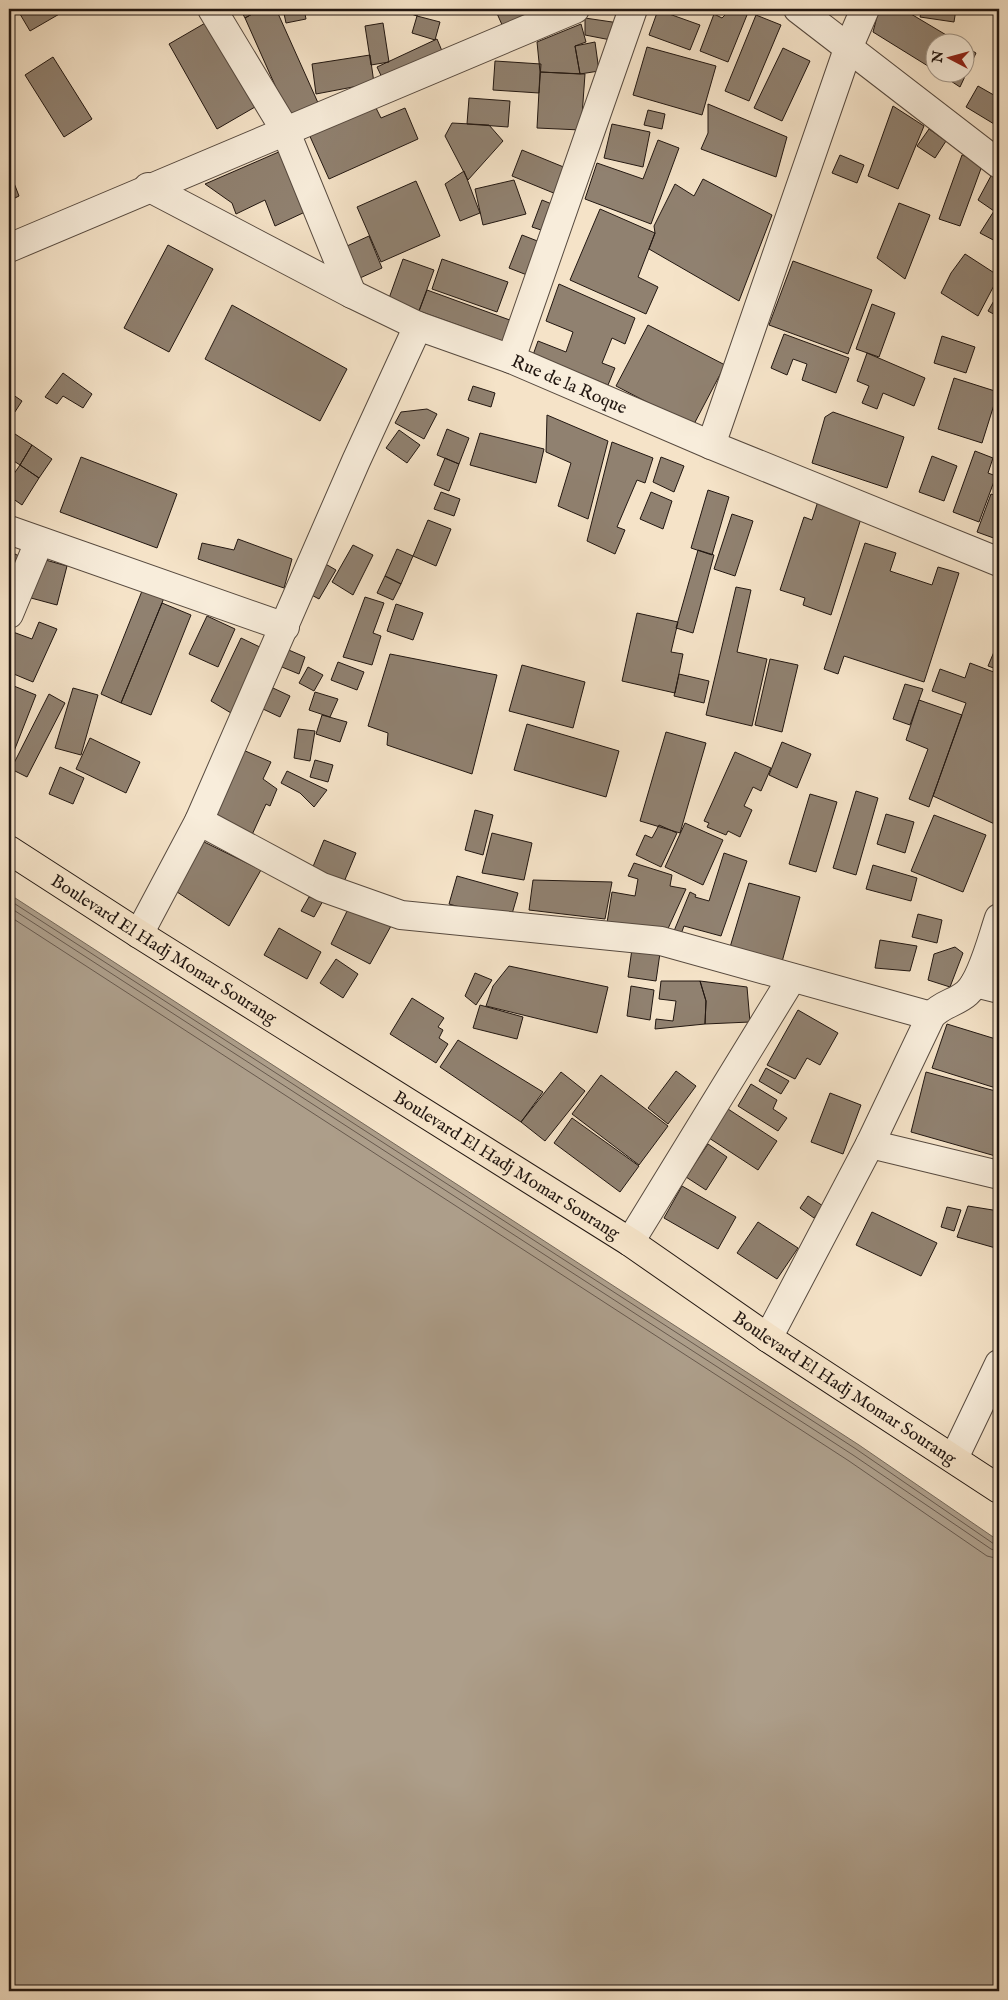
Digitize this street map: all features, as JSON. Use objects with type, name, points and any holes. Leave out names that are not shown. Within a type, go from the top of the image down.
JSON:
[{"type":"highway","name":"Boulevard El Hadj Momar Sourang","points":[[9,850],[139,934],[630,1242],[768,1338],[999,1489]]},
{"type":"street","points":[[212,9],[285,130],[352,294]]},
{"type":"street","points":[[9,248],[148,187],[575,9]]},
{"type":"street","points":[[511,359],[633,9]]},
{"type":"street","points":[[798,9],[849,46],[999,164]]},
{"type":"street","points":[[711,445],[849,46],[865,9]]},
{"type":"street","name":"Rue de la Roque","points":[[148,187],[352,294],[418,326],[511,359],[711,445],[999,562]]},
{"type":"street","points":[[139,934],[199,821],[356,461],[418,326]]},
{"type":"street","points":[[9,530],[285,626]]},
{"type":"street","points":[[9,614],[39,542]]},
{"type":"street","points":[[199,821],[322,887],[400,915],[661,941],[931,1016]]},
{"type":"street","points":[[768,1338],[870,1144],[931,1016],[940,1006],[987,986],[999,918]]},
{"type":"street","points":[[630,1242],[792,978]]},
{"type":"street","points":[[870,1144],[999,1175]]},
{"type":"street","points":[[954,1458],[999,1364]]},
{"type":"water","points":[[9,894],[859,1445],[999,1541],[999,1991],[9,1991]]},
{"type":"building","points":[[17,9],[68,9],[30,31]]},
{"type":"building","points":[[240,9],[261,9],[245,18]]},
{"type":"building","points":[[261,9],[276,9],[319,105],[290,119],[245,18]]},
{"type":"building","points":[[283,9],[304,9],[306,19],[286,23]]},
{"type":"building","points":[[397,9],[419,9],[417,16]]},
{"type":"building","points":[[495,9],[533,9],[540,14],[503,27]]},
{"type":"building","points":[[731,9],[749,10],[728,62],[700,51],[714,14],[722,18]]},
{"type":"building","points":[[879,9],[907,9],[906,11],[941,32],[926,32],[926,65],[873,32]]},
{"type":"building","points":[[922,9],[956,9],[954,22],[920,17]]},
{"type":"building","points":[[658,10],[700,25],[690,50],[649,35]]},
{"type":"building","points":[[756,15],[781,25],[749,101],[725,91]]},
{"type":"building","points":[[417,16],[440,22],[435,40],[412,33]]},
{"type":"building","points":[[585,18],[619,23],[616,41],[585,35]]},
{"type":"building","points":[[207,22],[255,107],[217,129],[169,44]]},
{"type":"building","points":[[383,23],[389,62],[371,65],[365,26]]},
{"type":"building","points":[[581,24],[586,42],[575,46],[580,74],[540,72],[537,42]]},
{"type":"building","points":[[437,39],[445,58],[386,86],[377,67]]},
{"type":"building","points":[[595,42],[599,71],[580,74],[575,46]]},
{"type":"building","points":[[647,47],[716,66],[702,115],[633,95]]},
{"type":"building","points":[[783,48],[810,61],[782,121],[754,108]]},
{"type":"building","points":[[370,55],[374,83],[316,94],[312,64]]},
{"type":"building","points":[[53,57],[92,119],[64,137],[25,75]]},
{"type":"building","points":[[495,61],[541,64],[539,93],[493,90]]},
{"type":"building","points":[[540,72],[585,74],[581,130],[537,128]]},
{"type":"building","points":[[952,82],[962,82],[960,87]]},
{"type":"building","points":[[978,86],[999,98],[999,127],[966,107]]},
{"type":"building","points":[[469,98],[510,101],[508,127],[467,124]]},
{"type":"building","points":[[373,102],[381,118],[405,108],[418,139],[329,179],[308,132]]},
{"type":"building","points":[[708,104],[787,137],[776,177],[701,149],[708,133]]},
{"type":"building","points":[[893,106],[924,126],[898,189],[868,176]]},
{"type":"building","points":[[648,110],[665,114],[662,129],[644,125]]},
{"type":"building","points":[[452,123],[489,125],[503,141],[468,180],[445,136]]},
{"type":"building","points":[[612,124],[650,132],[643,167],[604,158]]},
{"type":"building","points":[[929,129],[946,141],[935,158],[917,146]]},
{"type":"building","points":[[658,140],[679,148],[651,224],[585,199],[597,163],[643,179]]},
{"type":"building","points":[[522,150],[566,168],[556,194],[512,176]]},
{"type":"building","points":[[281,151],[305,212],[275,226],[265,200],[236,214],[232,203],[205,184]]},
{"type":"building","points":[[840,155],[864,165],[857,183],[832,173]]},
{"type":"building","points":[[962,155],[983,163],[960,226],[939,219]]},
{"type":"building","points":[[9,170],[19,196],[9,201]]},
{"type":"building","points":[[464,171],[480,213],[460,221],[445,184]]},
{"type":"building","points":[[992,174],[999,178],[999,243],[980,233],[994,211],[978,200]]},
{"type":"building","points":[[703,179],[772,215],[739,301],[649,249],[655,233],[654,226],[675,184],[694,196]]},
{"type":"building","points":[[514,180],[526,214],[483,225],[475,189]]},
{"type":"building","points":[[416,181],[440,236],[381,262],[357,207]]},
{"type":"building","points":[[542,200],[559,207],[550,233],[532,227]]},
{"type":"building","points":[[899,203],[930,215],[905,279],[877,258]]},
{"type":"building","points":[[600,209],[655,233],[638,277],[658,287],[646,314],[570,280]]},
{"type":"building","points":[[522,235],[558,249],[545,282],[509,268]]},
{"type":"building","points":[[369,236],[382,268],[360,278],[347,246]]},
{"type":"building","points":[[168,245],[213,269],[169,352],[124,328]]},
{"type":"building","points":[[965,254],[999,276],[978,316],[941,293],[951,273]]},
{"type":"building","points":[[403,259],[434,270],[419,311],[388,301]]},
{"type":"building","points":[[442,259],[508,282],[497,312],[432,289]]},
{"type":"building","points":[[793,261],[872,290],[848,354],[769,325]]},
{"type":"building","points":[[559,284],[635,318],[625,344],[612,338],[602,363],[615,368],[608,385],[533,355],[538,341],[566,352],[573,332],[546,321]]},
{"type":"building","points":[[427,290],[518,323],[511,344],[419,311]]},
{"type":"building","points":[[999,292],[999,317],[988,311]]},
{"type":"building","points":[[872,304],[895,313],[879,357],[856,349]]},
{"type":"building","points":[[232,305],[347,369],[320,421],[205,359]]},
{"type":"building","points":[[648,325],[725,365],[693,426],[616,386]]},
{"type":"building","points":[[784,334],[849,358],[836,393],[802,380],[807,364],[793,359],[787,375],[771,368]]},
{"type":"building","points":[[942,336],[975,347],[966,373],[934,363]]},
{"type":"building","points":[[867,353],[925,378],[914,406],[883,393],[877,409],[862,403],[869,386],[857,381]]},
{"type":"building","points":[[63,373],[92,394],[83,408],[63,396],[57,404],[45,397]]},
{"type":"building","points":[[954,378],[998,392],[982,443],[938,429]]},
{"type":"building","points":[[473,386],[495,393],[491,407],[468,400]]},
{"type":"building","points":[[9,392],[22,401],[9,421]]},
{"type":"building","points":[[427,409],[437,414],[424,439],[395,423],[401,412]]},
{"type":"building","points":[[833,412],[904,437],[887,488],[812,463],[825,417]]},
{"type":"building","points":[[547,415],[608,441],[588,519],[558,506],[571,463],[546,452]]},
{"type":"building","points":[[447,429],[469,438],[459,464],[437,455]]},
{"type":"building","points":[[399,430],[420,445],[407,463],[386,448]]},
{"type":"building","points":[[480,433],[544,449],[536,483],[470,465]]},
{"type":"building","points":[[15,434],[32,445],[20,465],[9,458],[9,443]]},
{"type":"building","points":[[612,442],[653,458],[645,483],[637,480],[617,527],[625,530],[615,554],[587,541]]},
{"type":"building","points":[[32,445],[52,459],[39,478],[20,465]]},
{"type":"building","points":[[975,451],[993,458],[988,473],[996,476],[979,522],[953,512]]},
{"type":"building","points":[[932,456],[957,466],[944,501],[919,492]]},
{"type":"building","points":[[81,457],[177,494],[157,548],[60,512]]},
{"type":"building","points":[[661,457],[684,466],[674,492],[653,482]]},
{"type":"building","points":[[445,458],[459,464],[449,491],[434,485]]},
{"type":"building","points":[[20,465],[39,478],[22,505],[9,496],[9,481]]},
{"type":"building","points":[[708,490],[729,497],[712,555],[691,548]]},
{"type":"building","points":[[441,492],[460,499],[454,516],[434,509]]},
{"type":"building","points":[[651,492],[672,501],[663,529],[640,519]]},
{"type":"building","points":[[991,494],[999,497],[999,540],[977,532]]},
{"type":"building","points":[[819,498],[863,512],[831,615],[803,605],[805,598],[780,590],[804,517],[812,520]]},
{"type":"building","points":[[732,514],[753,521],[735,576],[714,569]]},
{"type":"building","points":[[428,520],[451,529],[436,566],[413,556]]},
{"type":"building","points":[[238,539],[292,559],[284,588],[198,559],[202,543],[234,550]]},
{"type":"building","points":[[865,543],[896,553],[890,571],[932,585],[938,567],[959,573],[924,682],[844,656],[838,674],[824,669]]},
{"type":"building","points":[[353,545],[373,555],[353,595],[332,582]]},
{"type":"building","points":[[397,549],[413,556],[401,584],[385,576]]},
{"type":"building","points":[[698,550],[714,555],[693,633],[676,628]]},
{"type":"building","points":[[9,551],[19,556],[9,575]]},
{"type":"building","points":[[42,559],[67,566],[57,605],[31,598]]},
{"type":"building","points":[[322,562],[336,570],[319,599],[304,591]]},
{"type":"building","points":[[385,576],[401,584],[393,600],[377,593]]},
{"type":"building","points":[[736,587],[751,590],[737,652],[767,659],[752,726],[706,715]]},
{"type":"building","points":[[142,591],[164,598],[121,703],[101,694]]},
{"type":"building","points":[[365,597],[384,603],[373,633],[381,636],[372,665],[343,657]]},
{"type":"building","points":[[162,603],[191,615],[151,715],[121,703]]},
{"type":"building","points":[[396,604],[423,613],[413,640],[387,631]]},
{"type":"building","points":[[637,613],[678,622],[671,652],[683,654],[675,693],[622,681]]},
{"type":"building","points":[[207,616],[235,629],[218,667],[189,654]]},
{"type":"building","points":[[39,622],[57,629],[33,682],[9,672],[9,643],[13,632],[32,639]]},
{"type":"building","points":[[241,638],[264,649],[236,716],[211,701]]},
{"type":"building","points":[[999,640],[999,670],[988,666]]},
{"type":"building","points":[[284,648],[305,657],[299,674],[277,665]]},
{"type":"building","points":[[390,654],[497,675],[472,774],[387,745],[388,733],[368,726]]},
{"type":"building","points":[[770,659],[798,665],[782,732],[755,725]]},
{"type":"building","points":[[338,662],[364,672],[357,690],[331,680]]},
{"type":"building","points":[[970,663],[999,674],[999,826],[933,796],[966,703],[932,691],[940,669],[965,678]]},
{"type":"building","points":[[522,665],[585,682],[573,728],[509,711]]},
{"type":"building","points":[[308,667],[323,675],[314,691],[299,683]]},
{"type":"building","points":[[679,674],[709,681],[704,703],[674,696]]},
{"type":"building","points":[[9,684],[36,695],[9,764]]},
{"type":"building","points":[[905,684],[923,689],[910,725],[893,719]]},
{"type":"building","points":[[73,688],[98,695],[81,755],[55,748]]},
{"type":"building","points":[[273,688],[290,696],[280,717],[263,709]]},
{"type":"building","points":[[315,692],[338,699],[330,717],[309,710]]},
{"type":"building","points":[[49,694],[65,703],[27,777],[11,769]]},
{"type":"building","points":[[919,700],[962,715],[929,807],[909,799],[928,749],[906,740]]},
{"type":"building","points":[[322,715],[347,722],[340,742],[316,734]]},
{"type":"building","points":[[527,724],[619,751],[606,797],[514,770]]},
{"type":"building","points":[[298,729],[315,731],[310,761],[294,758]]},
{"type":"building","points":[[666,732],[706,743],[680,833],[640,821]]},
{"type":"building","points":[[90,738],[140,762],[126,793],[76,769]]},
{"type":"building","points":[[782,742],[811,754],[797,788],[769,775]]},
{"type":"building","points":[[243,750],[271,762],[263,779],[277,789],[270,806],[266,804],[251,837],[212,819]]},
{"type":"building","points":[[735,752],[771,768],[761,791],[753,787],[744,806],[752,810],[740,837],[728,831],[726,835],[707,827],[709,823],[704,821]]},
{"type":"building","points":[[315,760],[333,765],[328,782],[310,777]]},
{"type":"building","points":[[60,767],[84,778],[73,804],[49,794]]},
{"type":"building","points":[[287,771],[327,790],[314,807],[300,793],[281,783]]},
{"type":"building","points":[[856,791],[878,798],[856,875],[833,868]]},
{"type":"building","points":[[810,794],[837,802],[816,872],[789,864]]},
{"type":"building","points":[[475,810],[493,815],[483,855],[465,850]]},
{"type":"building","points":[[886,814],[914,822],[905,853],[877,844]]},
{"type":"building","points":[[934,815],[986,835],[963,892],[911,871]]},
{"type":"building","points":[[685,823],[723,840],[703,885],[665,867]]},
{"type":"building","points":[[659,825],[677,833],[661,867],[636,855],[645,835],[652,838]]},
{"type":"building","points":[[492,833],[532,843],[524,880],[482,873]]},
{"type":"building","points":[[196,838],[261,870],[229,926],[171,888]]},
{"type":"building","points":[[324,840],[356,853],[344,882],[312,869]]},
{"type":"building","points":[[724,853],[747,861],[721,936],[684,926],[681,934],[674,931],[690,892],[696,895],[695,897],[709,901]]},
{"type":"building","points":[[634,863],[672,875],[670,886],[686,889],[666,933],[607,923],[612,892],[635,896],[638,879],[628,876]]},
{"type":"building","points":[[873,865],[917,878],[911,901],[866,889]]},
{"type":"building","points":[[457,876],[518,893],[510,921],[449,904]]},
{"type":"building","points":[[533,880],[612,882],[605,919],[529,910]]},
{"type":"building","points":[[749,883],[800,897],[780,969],[728,954]]},
{"type":"building","points":[[309,897],[324,899],[314,917],[301,911]]},
{"type":"building","points":[[350,905],[391,926],[370,964],[331,944]]},
{"type":"building","points":[[918,914],[942,920],[937,943],[912,937]]},
{"type":"building","points":[[279,928],[321,952],[307,979],[264,955]]},
{"type":"building","points":[[880,940],[917,946],[910,971],[875,968]]},
{"type":"building","points":[[633,942],[661,946],[656,981],[628,977]]},
{"type":"building","points":[[955,947],[963,953],[950,987],[928,980],[934,954]]},
{"type":"building","points":[[336,959],[358,974],[343,998],[320,983]]},
{"type":"building","points":[[509,966],[608,987],[597,1033],[486,1006],[493,986]]},
{"type":"building","points":[[475,973],[492,980],[476,1005],[465,996]]},
{"type":"building","points":[[661,981],[700,981],[706,1001],[705,1024],[655,1029],[656,1019],[673,1021],[676,1001],[659,999]]},
{"type":"building","points":[[700,981],[747,987],[750,1022],[705,1024],[706,1001]]},
{"type":"building","points":[[631,986],[654,990],[650,1020],[627,1016]]},
{"type":"building","points":[[412,998],[444,1018],[438,1027],[443,1030],[439,1038],[448,1044],[436,1063],[390,1034]]},
{"type":"building","points":[[480,1005],[523,1017],[517,1039],[473,1028]]},
{"type":"building","points":[[798,1010],[838,1033],[820,1065],[807,1058],[795,1079],[767,1065]]},
{"type":"building","points":[[947,1024],[999,1040],[999,1089],[932,1068]]},
{"type":"building","points":[[458,1040],[543,1092],[521,1122],[440,1067]]},
{"type":"building","points":[[766,1068],[789,1081],[781,1094],[759,1081]]},
{"type":"building","points":[[676,1071],[696,1086],[668,1124],[648,1108]]},
{"type":"building","points":[[561,1072],[585,1091],[545,1141],[521,1122]]},
{"type":"building","points":[[926,1072],[999,1092],[999,1157],[911,1132]]},
{"type":"building","points":[[601,1075],[668,1126],[639,1165],[572,1114]]},
{"type":"building","points":[[751,1084],[777,1100],[773,1109],[787,1118],[778,1131],[738,1106]]},
{"type":"building","points":[[830,1093],[861,1105],[843,1154],[811,1142]]},
{"type":"building","points":[[728,1109],[777,1141],[758,1170],[709,1138]]},
{"type":"building","points":[[572,1118],[639,1166],[620,1192],[554,1143]]},
{"type":"building","points":[[708,1144],[727,1157],[706,1190],[686,1177]]},
{"type":"building","points":[[682,1186],[736,1217],[718,1249],[664,1218]]},
{"type":"building","points":[[808,1196],[823,1206],[814,1218],[800,1208]]},
{"type":"building","points":[[968,1206],[999,1211],[999,1249],[957,1237]]},
{"type":"building","points":[[947,1207],[961,1210],[954,1231],[941,1227]]},
{"type":"building","points":[[872,1212],[937,1243],[921,1276],[856,1245]]},
{"type":"building","points":[[758,1222],[798,1248],[777,1279],[737,1253]]}]
